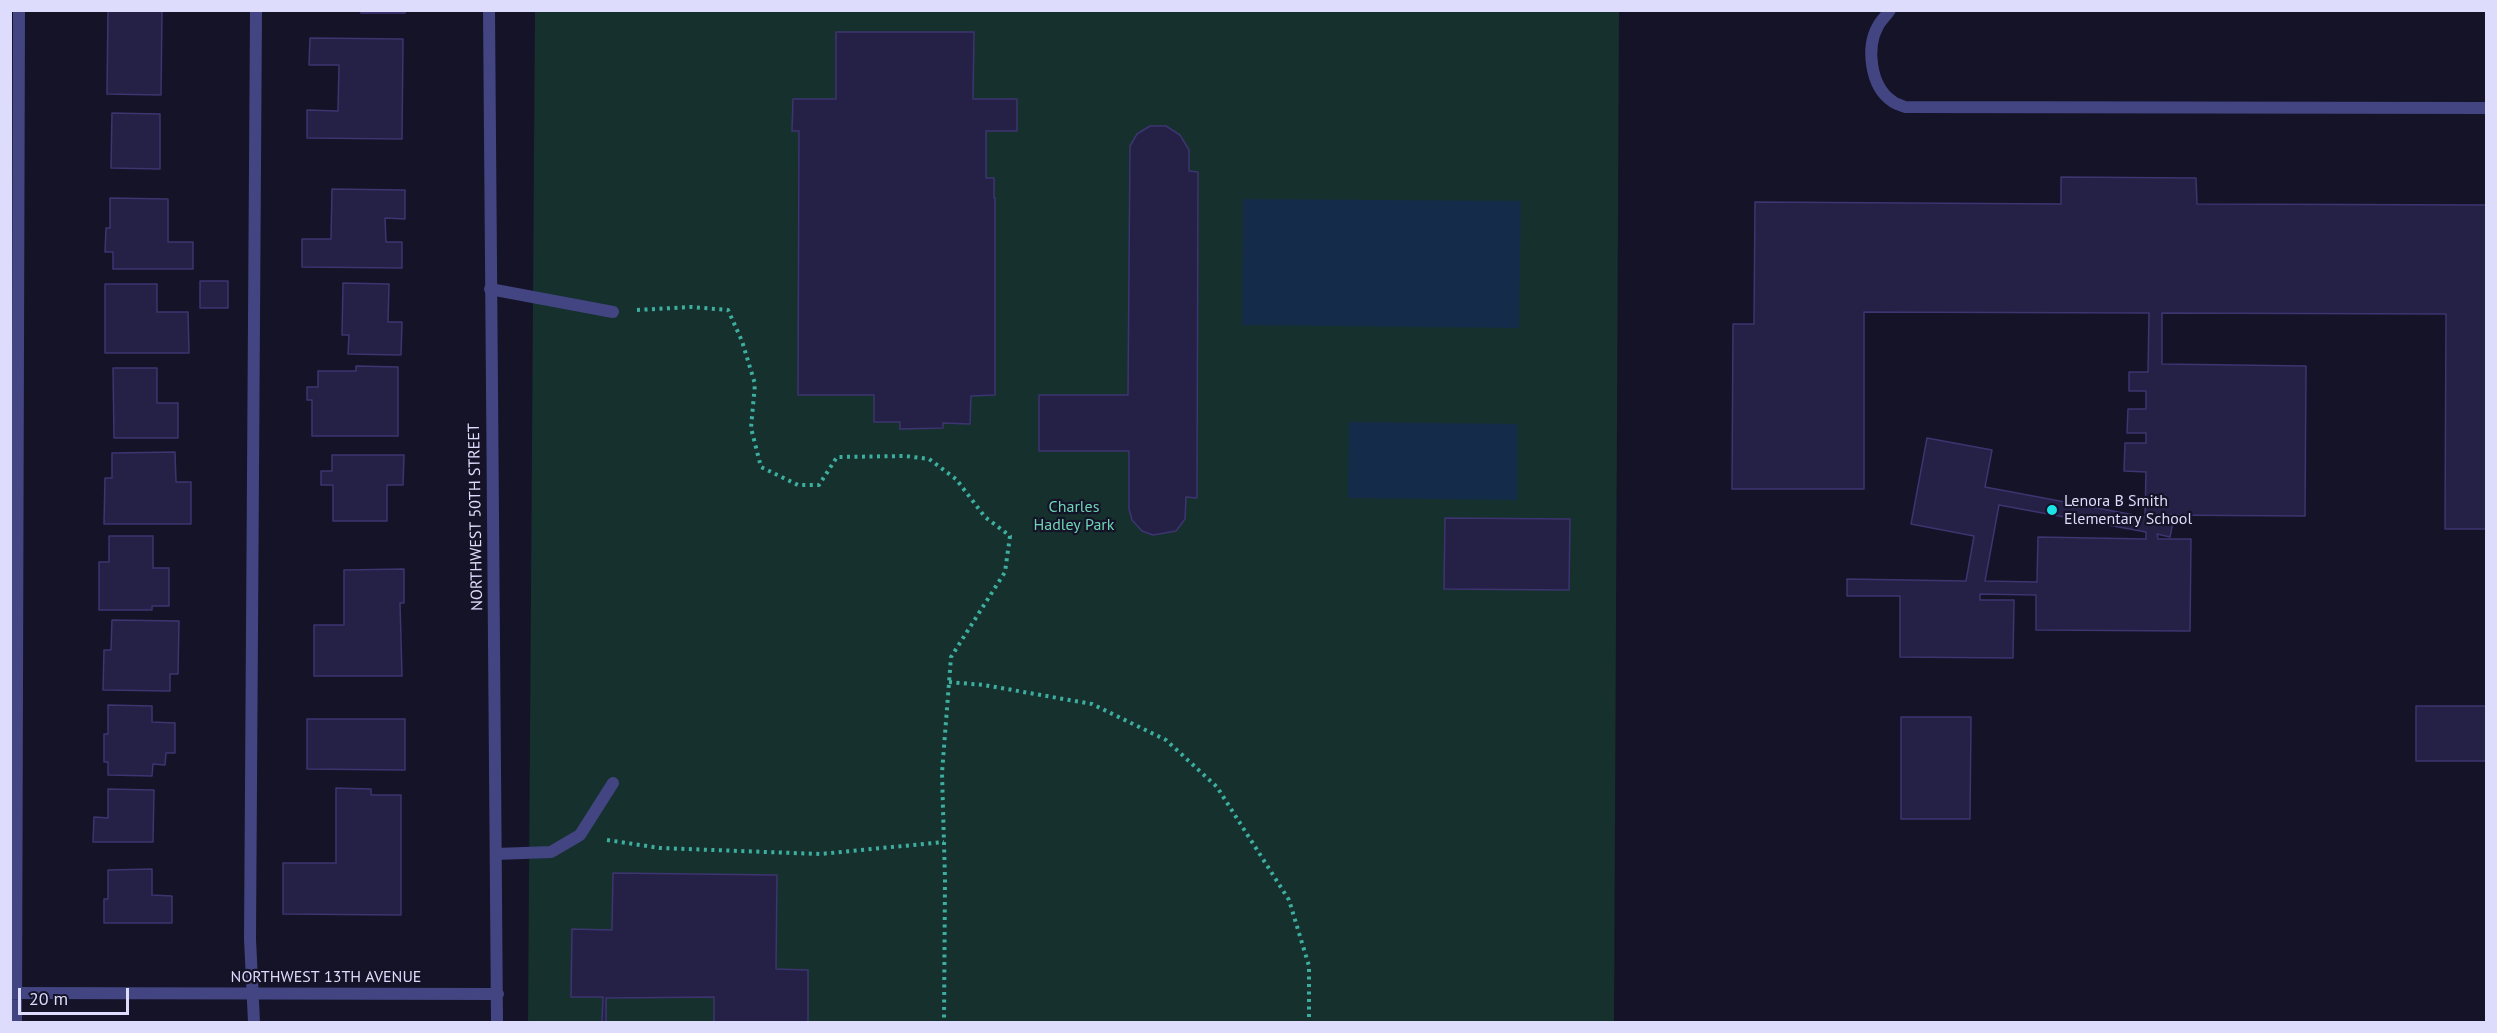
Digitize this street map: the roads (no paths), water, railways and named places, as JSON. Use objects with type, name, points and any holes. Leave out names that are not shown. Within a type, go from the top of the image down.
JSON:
[{"type":"street","points":[[16,1023],[13,993],[19,10]]},
{"type":"street","points":[[254,1023],[250,939],[256,10]]},
{"type":"street","name":"NORTHWEST 50TH STREET","points":[[489,10],[497,1023]]},
{"type":"street","points":[[1890,10],[1878,26],[1873,41],[1872,58],[1880,87],[1891,101],[1905,107],[2487,108]]},
{"type":"street","points":[[490,289],[612,312]]},
{"type":"street","points":[[496,854],[551,852],[580,835],[613,783]]},
{"type":"street","name":"NORTHWEST 13TH AVENUE","points":[[13,993],[498,994]]},
{"type":"water","points":[[1243,199],[1521,201],[1519,328],[1242,325]]},
{"type":"water","points":[[1349,422],[1517,424],[1517,500],[1348,498]]},
{"type":"place","name":"Lenora B Smith Elementary School","points":[[2052,510]]},
{"type":"park label","name":"Charles Hadley Park","points":[[1074,516]]}]
